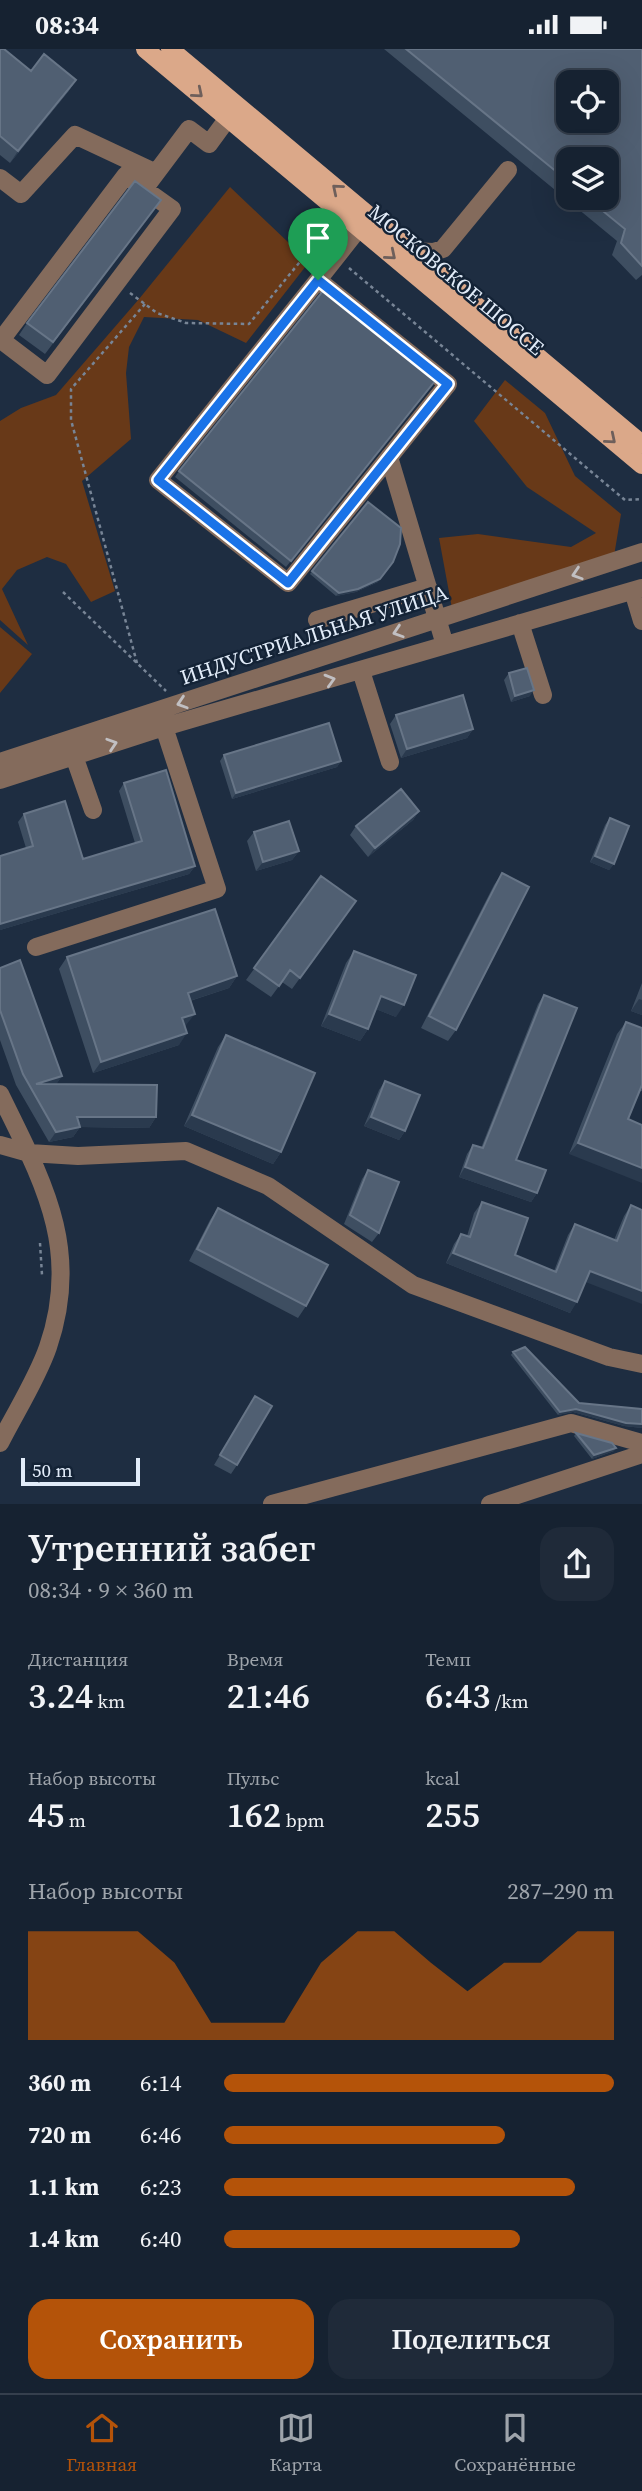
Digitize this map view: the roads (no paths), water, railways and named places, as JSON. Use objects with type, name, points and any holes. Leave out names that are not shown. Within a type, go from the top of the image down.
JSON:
[{"type":"main road","name":"МОСКОВСКОЕ ШОССЕ","points":[[145,49],[233,112],[411,251],[642,445]]},
{"type":"main road","name":"МОСКОВСКОЕ ШОССЕ","points":[[170,49],[233,112],[359,228],[642,465]]},
{"type":"street","points":[[144,189],[189,129],[209,144],[233,112]]},
{"type":"street","points":[[0,178],[21,194],[75,135],[156,173]]},
{"type":"street","points":[[411,251],[433,252],[443,249],[508,170]]},
{"type":"street","points":[[126,175],[144,189],[172,209],[47,375],[1,340],[126,175]]},
{"type":"street","points":[[318,280],[448,384],[288,583],[158,480],[359,228]]},
{"type":"street","points":[[443,249],[445,272],[450,284]]},
{"type":"street","points":[[389,457],[445,645]]},
{"type":"street","name":"ИНДУСТРИАЛЬНАЯ УЛИЦА","points":[[0,762],[642,552]]},
{"type":"street","points":[[317,620],[428,587]]},
{"type":"street","points":[[638,590],[642,621]]},
{"type":"street","name":"ИНДУСТРИАЛЬНАЯ УЛИЦА","points":[[0,780],[164,727],[638,590]]},
{"type":"street","points":[[520,623],[543,695]]},
{"type":"street","points":[[361,671],[390,762]]},
{"type":"street","points":[[36,947],[216,889],[164,727]]},
{"type":"street","points":[[74,756],[93,810]]},
{"type":"street","points":[[0,1094],[52,1207],[61,1264],[56,1322],[47,1350],[0,1443]]},
{"type":"street","points":[[0,1145],[29,1153],[78,1156],[186,1151],[268,1186],[413,1285],[609,1357],[642,1364]]},
{"type":"street","points":[[272,1504],[571,1423],[642,1443]]},
{"type":"street","points":[[490,1504],[642,1454]]}]
